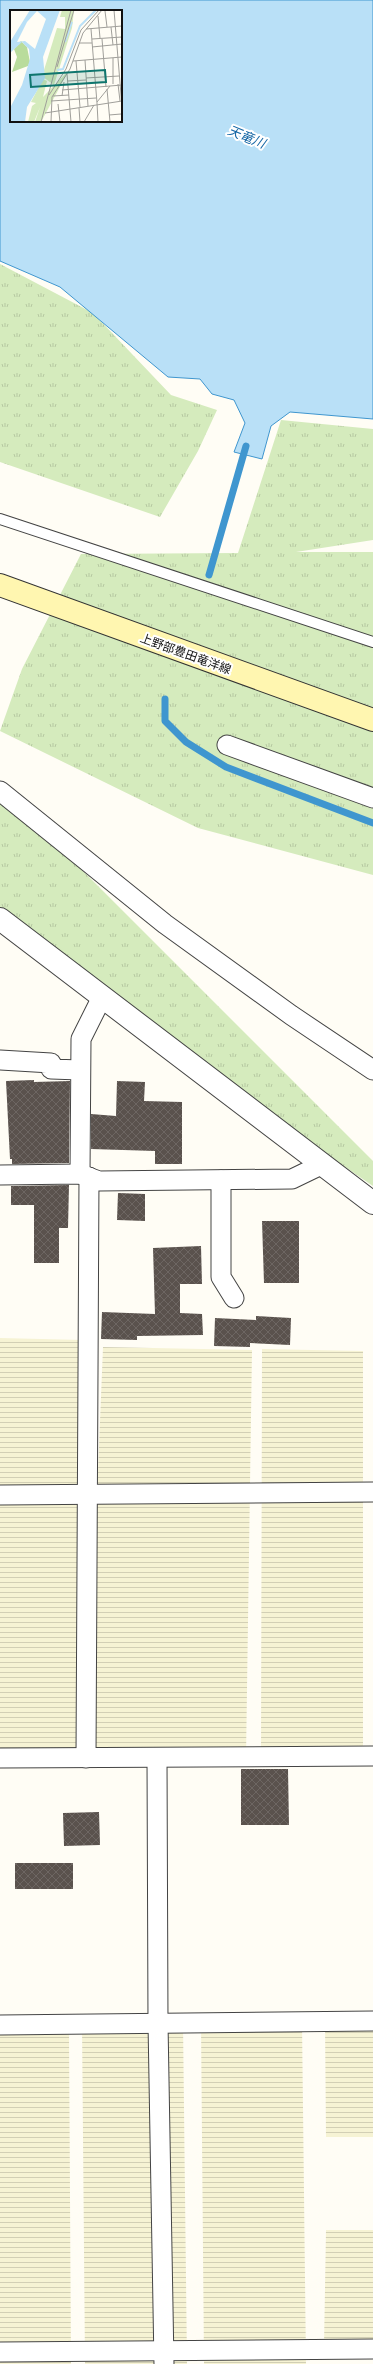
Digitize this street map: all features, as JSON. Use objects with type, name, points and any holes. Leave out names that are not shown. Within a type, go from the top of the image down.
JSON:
[{"type":"main road","name":"上野部豊田竜洋線","points":[[0,585],[373,720]]},
{"type":"street","points":[[227,745],[373,798]]},
{"type":"street","points":[[0,791],[165,924],[291,1015],[373,1070]]},
{"type":"street","points":[[0,919],[321,1165],[373,1203]]},
{"type":"street","points":[[86,1758],[88,1494],[84,1176],[80,1070],[81,1039],[102,997]]},
{"type":"street","points":[[0,1060],[51,1063],[52,1069],[80,1070]]},
{"type":"street","points":[[0,1175],[84,1176],[99,1181],[292,1179],[321,1165]]},
{"type":"street","points":[[221,1180],[221,1278],[234,1298]]},
{"type":"street","points":[[0,1495],[373,1492]]},
{"type":"street","points":[[0,1758],[373,1756]]},
{"type":"street","points":[[157,1758],[158,2023],[164,2358]]},
{"type":"street","points":[[0,2025],[373,2021]]},
{"type":"street","points":[[0,2352],[164,2358],[373,2350]]},
{"type":"lane","points":[[0,519],[373,642]]},
{"type":"shaded area","points":[[0,1338],[83,1340],[87,1745],[103,1347],[252,1350],[246,1757],[0,1758]]},
{"type":"shaded area","points":[[262,1349],[363,1351],[363,1756],[261,1757]]},
{"type":"shaded area","points":[[325,2020],[373,2021],[373,2137],[326,2137]]},
{"type":"shaded area","points":[[201,2022],[302,2022],[306,2364],[204,2364]]},
{"type":"shaded area","points":[[82,2023],[183,2023],[187,2364],[85,2364]]},
{"type":"shaded area","points":[[0,2028],[69,2028],[71,2364],[0,2364]]},
{"type":"shaded area","points":[[326,2230],[373,2230],[373,2346],[324,2347]]},
{"type":"green space","points":[[0,264],[93,313],[171,395],[217,410],[198,451],[160,517],[0,462]]},
{"type":"green space","points":[[281,420],[373,429],[373,540],[296,552],[373,552],[373,875],[198,828],[0,731],[22,669],[81,554],[238,553]]},
{"type":"green space","points":[[0,788],[373,1161],[373,1186],[0,933]]},
{"type":"water","name":"天竜川","points":[[0,0],[373,0],[373,419],[290,412],[271,426],[262,459],[234,452],[245,423],[234,400],[212,394],[200,379],[168,377],[60,287],[0,261]]},
{"type":"building","points":[[34,1080],[34,1082],[70,1081],[69,1163],[12,1164],[12,1159],[10,1159],[6,1081]]},
{"type":"building","points":[[117,1081],[145,1082],[144,1101],[182,1102],[182,1164],[155,1164],[155,1151],[91,1149],[91,1114],[116,1116]]},
{"type":"building","points":[[69,1185],[68,1228],[59,1228],[59,1263],[34,1263],[34,1205],[11,1205],[11,1186]]},
{"type":"building","points":[[118,1193],[145,1194],[145,1221],[117,1220]]},
{"type":"building","points":[[262,1221],[299,1221],[299,1283],[264,1283]]},
{"type":"building","points":[[201,1246],[202,1284],[180,1284],[180,1313],[202,1314],[203,1335],[137,1336],[137,1340],[101,1339],[102,1312],[155,1314],[153,1248]]},
{"type":"building","points":[[256,1316],[291,1318],[290,1345],[250,1343],[250,1347],[214,1346],[215,1318],[256,1320]]},
{"type":"building","points":[[241,1769],[288,1769],[289,1825],[241,1825]]},
{"type":"building","points":[[99,1812],[100,1845],[64,1846],[63,1813]]},
{"type":"building","points":[[15,1863],[73,1863],[73,1889],[15,1889]]},
{"type":"waterway","points":[[209,575],[246,446]]},
{"type":"waterway","points":[[165,699],[165,721],[186,742],[226,767],[373,823]]}]
